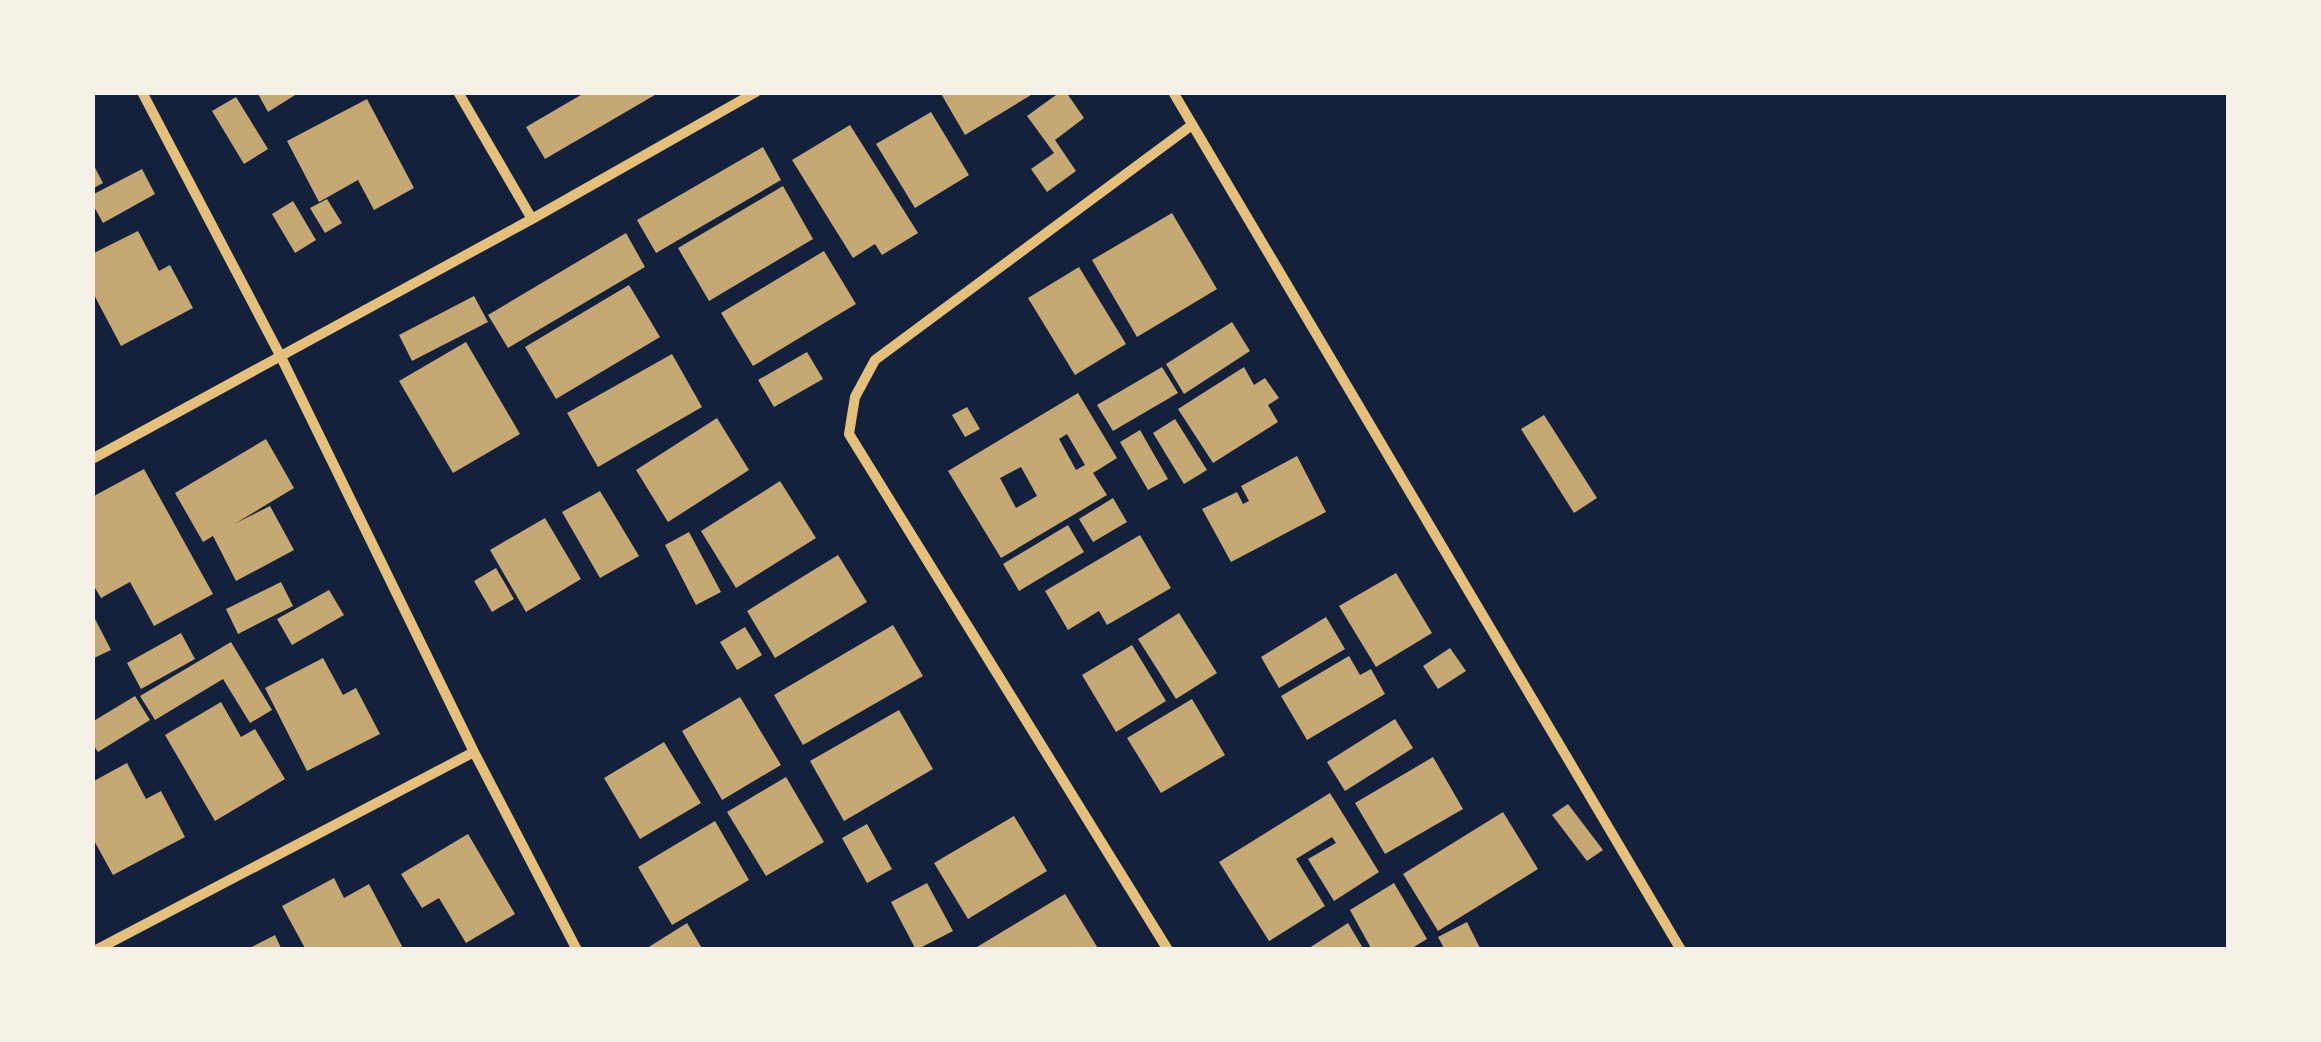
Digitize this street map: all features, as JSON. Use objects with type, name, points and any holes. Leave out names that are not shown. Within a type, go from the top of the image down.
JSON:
[{"type":"street","points":[[142,92],[281,357],[474,752],[578,950]]},
{"type":"street","points":[[458,92],[532,218]]},
{"type":"street","points":[[92,459],[756,92]]},
{"type":"street","points":[[1173,92],[1682,950]]},
{"type":"street","points":[[1168,950],[849,434],[854,397],[875,360],[1192,124]]},
{"type":"street","points":[[96,950],[474,752]]},
{"type":"building","points":[[257,92],[300,92],[268,112]]},
{"type":"building","points":[[586,92],[660,92],[545,159],[526,127]]},
{"type":"building","points":[[940,92],[1036,92],[965,135]]},
{"type":"building","points":[[1060,92],[1066,92],[1084,118],[1055,140],[1076,171],[1047,192],[1031,169],[1054,153],[1027,116]]},
{"type":"building","points":[[236,97],[268,149],[244,164],[212,111]]},
{"type":"building","points":[[367,99],[414,188],[374,210],[358,180],[319,202],[287,141]]},
{"type":"building","points":[[931,112],[969,175],[915,208],[876,144]]},
{"type":"building","points":[[850,125],[918,233],[882,255],[875,244],[853,258],[792,160]]},
{"type":"building","points":[[763,147],[781,180],[656,253],[637,220]]},
{"type":"building","points":[[92,162],[103,183],[92,189]]},
{"type":"building","points":[[142,169],[155,194],[103,223],[92,195]]},
{"type":"building","points":[[783,186],[813,239],[709,301],[678,248]]},
{"type":"building","points":[[327,199],[342,223],[325,233],[310,208]]},
{"type":"building","points":[[293,201],[316,240],[295,253],[272,214]]},
{"type":"building","points":[[1172,213],[1217,289],[1137,337],[1092,260]]},
{"type":"building","points":[[138,231],[159,271],[170,265],[193,308],[121,346],[92,291],[92,254]]},
{"type":"building","points":[[626,233],[645,267],[508,348],[488,315]]},
{"type":"building","points":[[824,251],[856,304],[753,366],[721,313]]},
{"type":"building","points":[[1079,267],[1126,344],[1075,375],[1028,298]]},
{"type":"building","points":[[629,285],[660,337],[556,399],[525,347]]},
{"type":"building","points":[[474,296],[488,322],[412,361],[399,335]]},
{"type":"building","points":[[1232,322],[1250,351],[1184,394],[1166,364]]},
{"type":"building","points":[[466,342],[520,434],[453,473],[399,381]]},
{"type":"building","points":[[807,352],[823,379],[774,407],[758,380]]},
{"type":"building","points":[[672,354],[702,407],[598,467],[567,413]]},
{"type":"building","points":[[1162,367],[1178,393],[1113,431],[1097,405]]},
{"type":"building","points":[[1244,367],[1254,385],[1265,378],[1279,398],[1268,405],[1278,422],[1213,463],[1178,409]]},
{"type":"building","points":[[1078,393],[1117,458],[1093,473],[1107,495],[1001,558],[948,471]],"holes":[[[1067,434],[1085,465],[1076,470],[1059,439]],[[1021,467],[1037,496],[1016,508],[1000,478]]]},
{"type":"building","points":[[967,407],[980,429],[965,437],[952,415]]},
{"type":"building","points":[[1544,415],[1597,498],[1574,513],[1521,429]]},
{"type":"building","points":[[717,418],[749,470],[668,522],[636,470]]},
{"type":"building","points":[[1175,419],[1207,470],[1184,484],[1153,433]]},
{"type":"building","points":[[1140,430],[1168,479],[1148,490],[1120,442]]},
{"type":"building","points":[[266,439],[294,488],[236,523],[270,506],[294,550],[236,581],[213,536],[203,542],[175,493]]},
{"type":"building","points":[[1297,456],[1326,512],[1231,562],[1202,509],[1237,492],[1243,504],[1249,501],[1241,486]]},
{"type":"building","points":[[144,469],[213,594],[154,626],[130,582],[101,598],[92,583],[92,497]]},
{"type":"building","points":[[780,481],[816,538],[736,588],[701,531]]},
{"type":"building","points":[[600,491],[639,556],[600,578],[562,512]]},
{"type":"building","points":[[1113,498],[1127,522],[1093,542],[1079,519]]},
{"type":"building","points":[[545,518],[581,579],[526,612],[490,550]]},
{"type":"building","points":[[1068,525],[1084,552],[1019,591],[1003,564]]},
{"type":"building","points":[[689,532],[721,592],[696,605],[665,545]]},
{"type":"building","points":[[1140,535],[1171,588],[1107,625],[1099,611],[1068,630],[1045,591]]},
{"type":"building","points":[[838,555],[867,602],[775,658],[747,611]]},
{"type":"building","points":[[496,568],[514,599],[492,612],[474,581]]},
{"type":"building","points":[[1396,573],[1432,633],[1376,667],[1339,606]]},
{"type":"building","points":[[281,582],[293,606],[238,634],[226,609]]},
{"type":"building","points":[[329,590],[344,615],[292,645],[277,619]]},
{"type":"building","points":[[92,613],[111,650],[92,659]]},
{"type":"building","points":[[1179,613],[1217,673],[1176,699],[1138,639]]},
{"type":"building","points":[[1326,617],[1345,649],[1279,688],[1261,657]]},
{"type":"building","points":[[893,625],[923,676],[803,745],[774,695]]},
{"type":"building","points":[[745,627],[762,655],[737,670],[720,642]]},
{"type":"building","points":[[181,633],[195,659],[141,689],[127,663]]},
{"type":"building","points":[[231,642],[272,710],[250,723],[223,679],[155,720],[140,696]]},
{"type":"building","points":[[1132,645],[1166,701],[1116,732],[1082,675]]},
{"type":"building","points":[[1450,648],[1466,671],[1438,689],[1423,666]]},
{"type":"building","points":[[1349,656],[1360,675],[1371,669],[1385,694],[1307,740],[1281,696]]},
{"type":"building","points":[[323,658],[343,695],[356,688],[380,734],[307,771],[265,688]]},
{"type":"building","points":[[135,696],[150,720],[98,752],[92,743],[92,722]]},
{"type":"building","points":[[740,697],[781,765],[722,800],[682,731]]},
{"type":"building","points":[[1192,699],[1225,755],[1161,793],[1127,738]]},
{"type":"building","points":[[221,702],[241,737],[255,729],[285,779],[215,821],[165,735]]},
{"type":"building","points":[[899,710],[933,769],[844,821],[810,761]]},
{"type":"building","points":[[1395,719],[1413,748],[1345,791],[1327,762]]},
{"type":"building","points":[[664,742],[701,803],[640,839],[604,778]]},
{"type":"building","points":[[1433,757],[1463,809],[1385,854],[1355,803]]},
{"type":"building","points":[[127,763],[146,799],[161,791],[185,837],[113,875],[92,837],[92,782]]},
{"type":"building","points":[[786,777],[824,842],[766,876],[727,812]]},
{"type":"building","points":[[1330,793],[1379,872],[1334,901],[1308,859],[1336,843],[1332,837],[1296,859],[1325,906],[1269,941],[1219,862]]},
{"type":"building","points":[[1568,804],[1603,850],[1587,861],[1552,815]]},
{"type":"building","points":[[1503,812],[1538,869],[1438,931],[1403,874]]},
{"type":"building","points":[[1014,816],[1047,871],[968,919],[934,863]]},
{"type":"building","points":[[715,821],[749,880],[672,925],[638,867]]},
{"type":"building","points":[[867,824],[892,869],[867,883],[842,838]]},
{"type":"building","points":[[468,834],[515,914],[466,943],[439,898],[422,908],[401,874]]},
{"type":"building","points":[[334,878],[344,898],[369,884],[404,950],[306,950],[282,906]]},
{"type":"building","points":[[927,883],[953,931],[916,950],[891,902]]},
{"type":"building","points":[[1394,883],[1427,939],[1409,950],[1372,950],[1350,910]]},
{"type":"building","points":[[1065,894],[1099,950],[972,950]]},
{"type":"building","points":[[1467,922],[1481,950],[1445,950],[1438,937]]},
{"type":"building","points":[[687,923],[703,950],[644,950]]},
{"type":"building","points":[[1348,923],[1364,950],[1306,950]]},
{"type":"building","points":[[275,935],[282,950],[246,950]]}]
